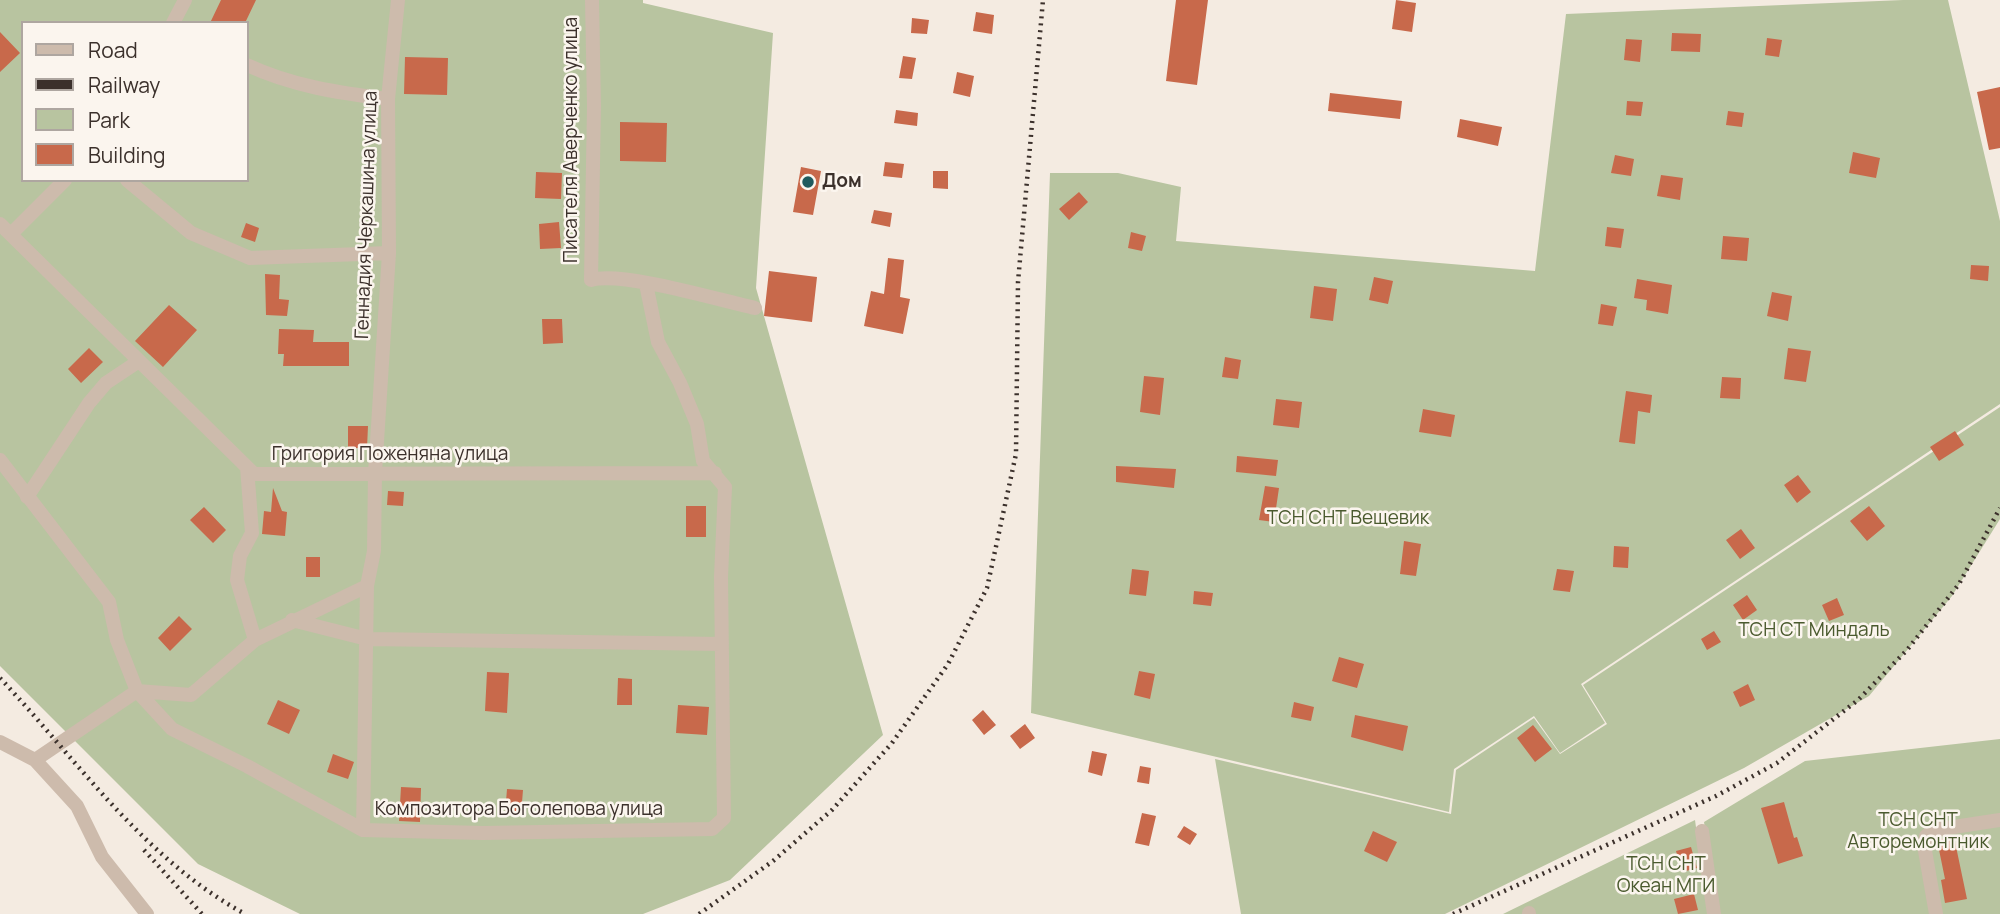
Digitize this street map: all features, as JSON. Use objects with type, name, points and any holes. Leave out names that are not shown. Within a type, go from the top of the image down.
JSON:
[{"type":"street","points":[[174,21],[185,0]]},
{"type":"street","name":"Геннадия Черкашина улица","points":[[363,831],[367,586],[372,569],[375,473],[389,253],[388,99],[398,0]]},
{"type":"street","name":"Писателя Аверченко улица","points":[[592,0],[594,106],[591,280],[600,277],[646,284]]},
{"type":"street","points":[[248,65],[275,78],[335,92],[388,99]]},
{"type":"street","points":[[5,229],[63,182]]},
{"type":"street","points":[[129,182],[191,233],[250,258],[389,253]]},
{"type":"street","name":"Григория Поженяна улица","points":[[5,229],[254,474],[715,473]]},
{"type":"street","points":[[292,620],[367,639],[722,644],[725,487],[703,461],[697,424],[658,342],[646,284],[755,308]]},
{"type":"street","points":[[27,497],[89,403],[106,383],[139,360]]},
{"type":"street","name":"Композитора Боголепова улица","points":[[0,460],[109,602],[117,640],[137,691],[172,729],[247,765],[363,831],[483,833],[712,828],[724,818],[722,644]]},
{"type":"street","points":[[247,467],[252,533],[240,556],[237,580],[255,640]]},
{"type":"street","points":[[35,760],[137,691],[191,695],[255,640],[367,586]]},
{"type":"street","points":[[0,742],[35,760],[77,806],[102,857],[147,914]]},
{"type":"street","points":[[1936,914],[1924,845],[1926,835],[1934,830],[2000,820]]},
{"type":"street","points":[[1702,831],[1714,914]]},
{"type":"green space","points":[[0,0],[643,0],[643,3],[773,33],[756,288],[883,735],[730,880],[643,914],[300,914],[198,864],[0,666]]},
{"type":"green space","name":"ТСН СНТ Вещевик","points":[[1948,0],[2000,221],[2000,404],[1581,684],[1605,723],[1560,753],[1534,716],[1454,769],[1449,812],[1031,713],[1050,173],[1118,173],[1181,187],[1176,241],[1535,271],[1566,14]]},
{"type":"green space","name":"ТСН СТ Миндаль","points":[[2000,407],[2000,519],[1952,596],[1869,696],[1744,768],[1445,914],[1241,914],[1215,759],[1451,814],[1456,770],[1534,718],[1560,754],[1607,724],[1583,685]]},
{"type":"green space","name":"ТСН СНТ Авторемонтник","points":[[2000,739],[2000,914],[1718,914],[1704,822],[1805,761]]},
{"type":"green space","name":"ТСН СНТ Океан МГИ","points":[[1695,820],[1708,914],[1503,914]]},
{"type":"building","points":[[221,0],[256,0],[246,21],[211,21]]},
{"type":"building","points":[[1176,0],[1208,0],[1197,85],[1166,81]]},
{"type":"building","points":[[1396,0],[1416,3],[1412,32],[1392,29]]},
{"type":"building","points":[[976,12],[994,15],[992,34],[973,31]]},
{"type":"building","points":[[912,18],[929,20],[927,34],[911,33]]},
{"type":"building","points":[[0,32],[20,53],[0,72]]},
{"type":"building","points":[[1672,33],[1701,34],[1700,52],[1671,51]]},
{"type":"building","points":[[1767,38],[1782,40],[1779,57],[1765,55]]},
{"type":"building","points":[[1626,39],[1642,40],[1640,62],[1624,60]]},
{"type":"building","points":[[903,56],[916,58],[912,79],[899,78]]},
{"type":"building","points":[[405,57],[448,58],[447,95],[404,94]]},
{"type":"building","points":[[957,72],[974,76],[970,97],[953,93]]},
{"type":"building","points":[[2000,87],[2000,148],[1989,150],[1977,92]]},
{"type":"building","points":[[1330,93],[1402,101],[1400,119],[1328,111]]},
{"type":"building","points":[[1627,101],[1643,102],[1641,116],[1626,115]]},
{"type":"building","points":[[896,110],[918,113],[917,126],[894,123]]},
{"type":"building","points":[[1728,111],[1744,113],[1742,127],[1726,125]]},
{"type":"building","points":[[1460,119],[1502,127],[1498,146],[1457,137]]},
{"type":"building","points":[[620,122],[667,123],[666,162],[620,161]]},
{"type":"building","points":[[1853,152],[1880,158],[1876,178],[1849,173]]},
{"type":"building","points":[[1615,155],[1634,159],[1631,176],[1611,173]]},
{"type":"building","points":[[885,162],[904,164],[902,178],[883,176]]},
{"type":"building","points":[[801,167],[821,171],[813,215],[793,212]]},
{"type":"building","points":[[933,171],[948,171],[948,189],[933,188]]},
{"type":"building","points":[[536,172],[562,173],[561,199],[535,198]]},
{"type":"building","points":[[1661,175],[1683,178],[1680,200],[1657,196]]},
{"type":"building","points":[[1079,192],[1088,202],[1069,220],[1059,209]]},
{"type":"building","points":[[874,210],[892,213],[890,227],[871,223]]},
{"type":"building","points":[[559,222],[561,248],[540,249],[539,224]]},
{"type":"building","points":[[246,223],[259,228],[255,242],[241,237]]},
{"type":"building","points":[[1607,227],[1624,229],[1621,248],[1605,246]]},
{"type":"building","points":[[1131,232],[1146,236],[1142,251],[1128,248]]},
{"type":"building","points":[[1723,236],[1749,238],[1747,261],[1721,259]]},
{"type":"building","points":[[888,258],[904,260],[900,297],[910,299],[903,334],[864,326],[871,291],[884,294]]},
{"type":"building","points":[[1971,265],[1989,266],[1988,281],[1970,279]]},
{"type":"building","points":[[769,271],[817,277],[812,322],[764,316]]},
{"type":"building","points":[[265,274],[280,275],[279,299],[289,300],[287,316],[266,315]]},
{"type":"building","points":[[1374,277],[1393,281],[1388,304],[1369,300]]},
{"type":"building","points":[[1637,279],[1672,285],[1668,314],[1646,310],[1647,300],[1634,298]]},
{"type":"building","points":[[1314,286],[1337,289],[1333,321],[1310,318]]},
{"type":"building","points":[[1772,292],[1792,296],[1788,321],[1767,316]]},
{"type":"building","points":[[1601,304],[1617,307],[1613,326],[1598,324]]},
{"type":"building","points":[[169,305],[197,330],[163,367],[135,341]]},
{"type":"building","points":[[542,319],[562,319],[563,343],[543,344]]},
{"type":"building","points":[[279,329],[314,330],[313,342],[349,342],[349,366],[283,366],[284,354],[278,354]]},
{"type":"building","points":[[89,348],[103,362],[81,383],[68,369]]},
{"type":"building","points":[[1788,348],[1811,351],[1806,382],[1784,379]]},
{"type":"building","points":[[1225,357],[1241,360],[1238,379],[1222,377]]},
{"type":"building","points":[[1144,376],[1164,378],[1160,415],[1140,412]]},
{"type":"building","points":[[1722,377],[1741,378],[1740,399],[1720,398]]},
{"type":"building","points":[[1626,391],[1652,395],[1650,413],[1638,411],[1635,444],[1619,442]]},
{"type":"building","points":[[1276,399],[1302,402],[1299,428],[1273,425]]},
{"type":"building","points":[[1423,409],[1455,415],[1451,437],[1419,432]]},
{"type":"building","points":[[348,426],[368,426],[367,448],[348,448]]},
{"type":"building","points":[[1955,431],[1964,445],[1939,461],[1930,447]]},
{"type":"building","points":[[1237,456],[1278,460],[1276,476],[1236,472]]},
{"type":"building","points":[[1116,466],[1176,469],[1174,488],[1116,482]]},
{"type":"building","points":[[1798,475],[1811,492],[1797,503],[1784,485]]},
{"type":"building","points":[[1265,486],[1279,488],[1274,522],[1259,520]]},
{"type":"building","points":[[273,488],[282,511],[287,512],[285,536],[262,534],[264,511],[271,512]]},
{"type":"building","points":[[388,491],[404,492],[403,506],[387,505]]},
{"type":"building","points":[[686,506],[706,506],[706,537],[686,537]]},
{"type":"building","points":[[1869,506],[1885,526],[1867,541],[1850,521]]},
{"type":"building","points":[[204,507],[226,530],[213,543],[190,520]]},
{"type":"building","points":[[1741,529],[1755,548],[1740,559],[1726,540]]},
{"type":"building","points":[[1404,541],[1421,544],[1416,576],[1400,574]]},
{"type":"building","points":[[1614,546],[1629,547],[1628,568],[1613,567]]},
{"type":"building","points":[[306,557],[320,557],[320,577],[306,577]]},
{"type":"building","points":[[1132,569],[1149,571],[1146,596],[1129,594]]},
{"type":"building","points":[[1557,569],[1574,571],[1570,592],[1553,590]]},
{"type":"building","points":[[1194,591],[1213,593],[1211,606],[1193,604]]},
{"type":"building","points":[[1747,595],[1757,610],[1743,620],[1733,605]]},
{"type":"building","points":[[1837,598],[1844,615],[1829,621],[1822,605]]},
{"type":"building","points":[[179,616],[192,629],[170,651],[158,638]]},
{"type":"building","points":[[1714,631],[1721,642],[1707,650],[1701,639]]},
{"type":"building","points":[[1339,657],[1364,664],[1357,688],[1332,681]]},
{"type":"building","points":[[1139,671],[1155,674],[1150,699],[1134,695]]},
{"type":"building","points":[[487,672],[509,673],[507,713],[485,711]]},
{"type":"building","points":[[618,678],[632,679],[632,705],[617,705]]},
{"type":"building","points":[[1748,684],[1755,700],[1740,707],[1733,692]]},
{"type":"building","points":[[278,700],[300,710],[289,734],[267,724]]},
{"type":"building","points":[[1294,702],[1314,707],[1311,721],[1291,717]]},
{"type":"building","points":[[678,705],[709,707],[707,735],[676,733]]},
{"type":"building","points":[[983,710],[996,725],[984,735],[972,720]]},
{"type":"building","points":[[1355,715],[1408,726],[1403,751],[1351,737]]},
{"type":"building","points":[[1025,724],[1035,738],[1020,749],[1010,736]]},
{"type":"building","points":[[1533,725],[1552,749],[1535,762],[1517,738]]},
{"type":"building","points":[[1092,751],[1107,754],[1102,776],[1088,772]]},
{"type":"building","points":[[333,754],[354,762],[348,779],[327,772]]},
{"type":"building","points":[[1140,766],[1151,768],[1149,784],[1137,782]]},
{"type":"building","points":[[401,787],[421,788],[420,822],[399,821]]},
{"type":"building","points":[[507,789],[523,790],[521,815],[505,814]]},
{"type":"building","points":[[1784,802],[1794,838],[1797,837],[1803,856],[1778,864],[1761,808]]},
{"type":"building","points":[[1142,813],[1156,816],[1149,846],[1135,843]]},
{"type":"building","points":[[1184,826],[1197,834],[1190,845],[1177,837]]},
{"type":"building","points":[[1373,831],[1397,842],[1387,862],[1364,851]]},
{"type":"building","points":[[1954,837],[1967,899],[1945,903],[1941,880],[1945,879],[1937,840]]},
{"type":"building","points":[[1691,847],[1697,868],[1682,872],[1676,851]]},
{"type":"building","points":[[1694,894],[1698,910],[1678,914],[1674,899]]},
{"type":"railway","points":[[699,914],[773,861],[832,810],[892,743],[948,664],[987,588],[1016,454],[1018,282],[1043,0]]},
{"type":"railway","points":[[1453,914],[1716,796],[1777,763],[1858,700],[1907,650],[1959,584],[2000,508]]},
{"type":"railway","points":[[0,678],[143,837],[208,891],[245,914]]},
{"type":"railway","points":[[144,850],[202,914]]},
{"type":"place","name":"Дом","points":[[808,182]]}]
